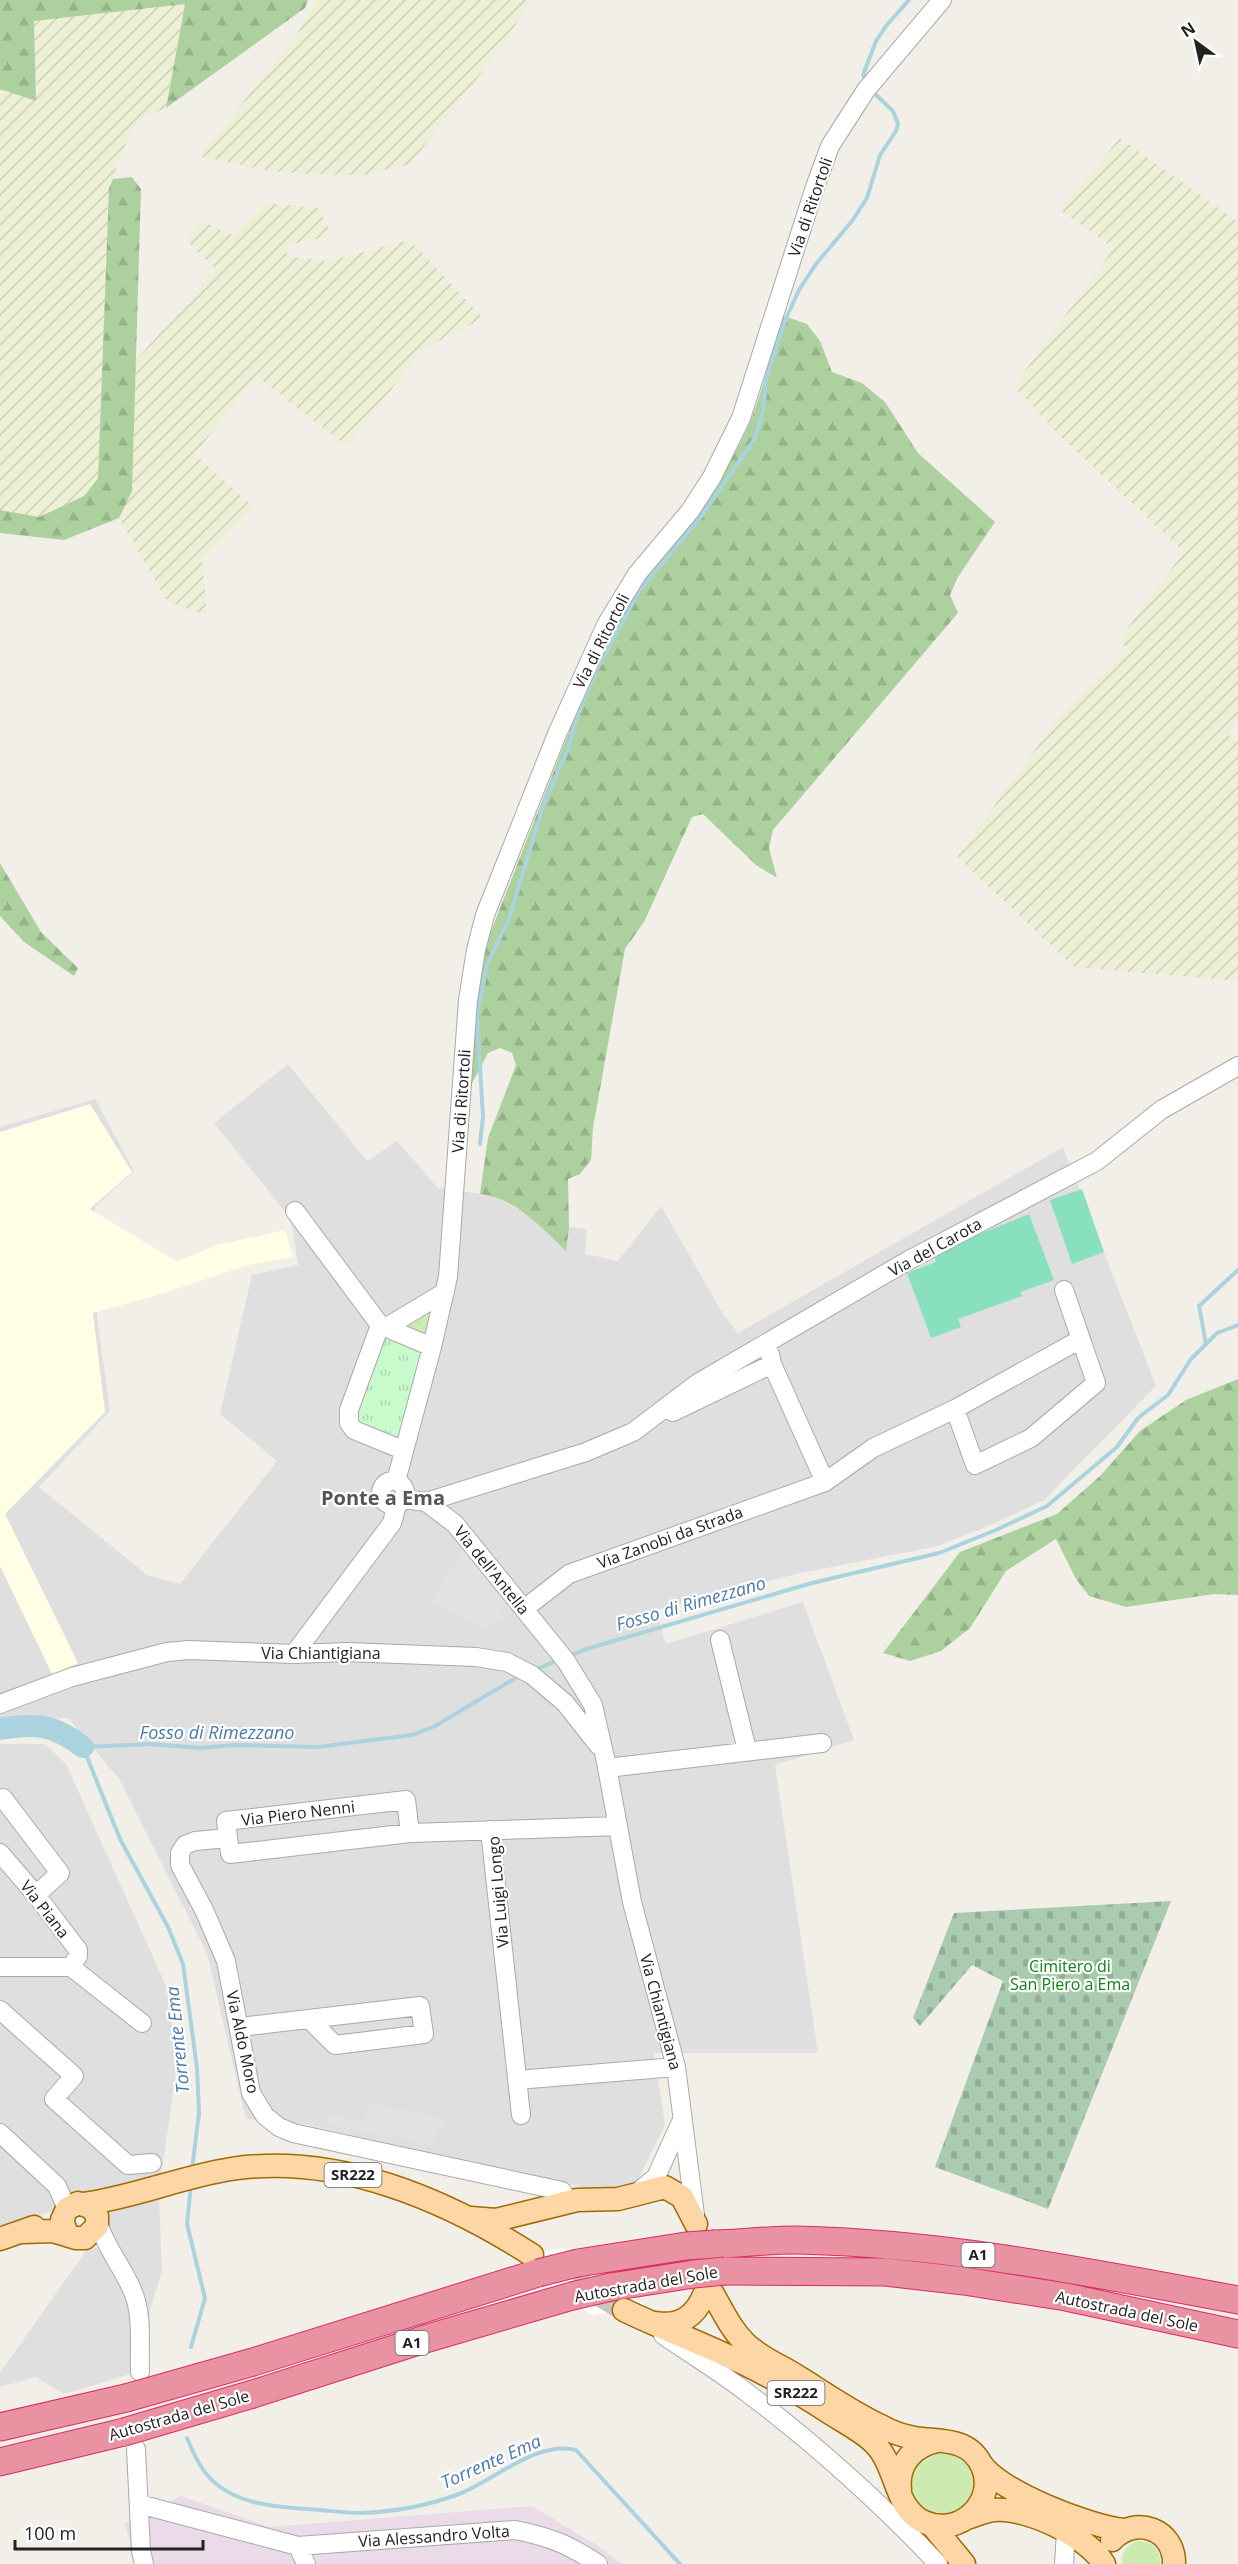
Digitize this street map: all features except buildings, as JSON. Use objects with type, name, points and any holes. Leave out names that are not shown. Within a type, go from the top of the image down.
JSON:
[{"type":"highway","name":"Autostrada del Sole","points":[[0,2427],[126,2398],[253,2362],[535,2261],[578,2263],[691,2235],[715,2244],[795,2240],[864,2243],[967,2253],[1069,2268],[1238,2300]]},
{"type":"highway","name":"Autostrada del Sole","points":[[0,2462],[130,2441],[253,2394],[424,2339],[572,2296],[618,2298],[709,2283],[885,2272],[1066,2297],[1238,2334]]},
{"type":"main road","name":"SR222","points":[[83,2222],[114,2198],[159,2185],[233,2169],[292,2168],[356,2176],[428,2199],[467,2217],[535,2261]]},
{"type":"main road","name":"SR222","points":[[467,2217],[496,2220],[560,2204],[590,2199],[618,2199],[658,2188],[671,2189],[686,2202],[691,2235]]},
{"type":"main road","name":"SR222","points":[[535,2261],[529,2244],[528,2229],[536,2217],[560,2204]]},
{"type":"main road","points":[[0,2239],[22,2232],[83,2222]]},
{"type":"main road","name":"SR222","points":[[648,2322],[669,2325],[683,2320],[696,2309],[709,2283]]},
{"type":"main road","name":"SR222","points":[[709,2283],[738,2336],[767,2359],[880,2426],[908,2436],[952,2441],[962,2445],[979,2461]]},
{"type":"main road","name":"SR222","points":[[618,2298],[648,2322],[734,2359],[809,2400],[872,2441],[886,2457],[906,2506]]},
{"type":"main road","points":[[937,2440],[915,2450],[903,2466],[900,2489],[906,2506],[918,2519],[932,2525],[947,2526],[994,2510],[1011,2510],[1038,2518],[1066,2532],[1093,2551],[1105,2564]]},
{"type":"main road","points":[[966,2564],[965,2520],[977,2509],[985,2492],[985,2479],[979,2461]]},
{"type":"main road","points":[[979,2461],[986,2472],[995,2479],[1036,2501],[1108,2529],[1124,2530],[1138,2526],[1154,2529],[1166,2538],[1178,2560]]},
{"type":"main road","points":[[932,2525],[966,2564]]},
{"type":"main road","points":[[1105,2564],[1108,2546],[1124,2530]]},
{"type":"street","name":"Via di Ritortoli","points":[[400,1502],[385,1503],[381,1492],[386,1483],[396,1481],[448,1277],[468,1000],[476,950],[485,915],[557,734],[606,625],[638,574],[690,511],[712,477],[741,418],[830,146],[871,84],[942,0]]},
{"type":"street","name":"Via del Carota","points":[[633,1432],[698,1383],[909,1260],[1097,1161],[1161,1110],[1238,1066]]},
{"type":"street","points":[[295,1211],[383,1326],[432,1347]]},
{"type":"street","points":[[955,1409],[975,1465],[1031,1438],[1096,1383],[1064,1290]]},
{"type":"street","points":[[403,1450],[354,1430],[349,1422],[349,1410],[383,1326],[445,1292]]},
{"type":"street","name":"Via Zanobi da Strada","points":[[524,1609],[569,1574],[825,1482],[873,1448],[955,1409],[1081,1339]]},
{"type":"street","points":[[767,1343],[772,1364],[825,1482]]},
{"type":"street","name":"Via del Carota","points":[[426,1502],[586,1452],[633,1432],[772,1364]]},
{"type":"street","points":[[294,1654],[392,1523],[400,1502]]},
{"type":"street","name":"Via dell'Antella","points":[[400,1502],[426,1502],[455,1524],[563,1657]]},
{"type":"street","points":[[720,1640],[747,1750]]},
{"type":"street","name":"Via Chiantigiana","points":[[0,1704],[72,1677],[167,1652],[189,1650],[294,1654],[347,1652],[476,1657],[507,1662],[528,1672],[558,1696],[596,1740],[607,1765]]},
{"type":"street","name":"Via Chiantigiana","points":[[563,1657],[593,1706],[607,1765],[632,1902],[676,2067],[691,2235]]},
{"type":"street","points":[[607,1765],[822,1743]]},
{"type":"street","points":[[0,1800],[3,1798],[60,1873],[36,1895]]},
{"type":"street","name":"Via Piero Nenni","points":[[410,1833],[406,1800],[226,1821],[230,1854],[410,1833],[490,1830]]},
{"type":"street","name":"Via Luigi Longo","points":[[521,2115],[490,1830],[618,1826]]},
{"type":"street","name":"Via Aldo Moro","points":[[228,1838],[189,1843],[182,1849],[178,1858],[182,1872],[219,1942],[226,1961],[240,2027],[248,2082],[254,2100],[272,2122],[293,2133],[557,2190],[566,2195],[560,2204]]},
{"type":"street","name":"Via Piana","points":[[0,1853],[78,1950],[78,1956],[71,1967]]},
{"type":"street","points":[[0,1967],[71,1967],[142,2023]]},
{"type":"street","points":[[240,2027],[420,2006],[424,2034],[335,2045],[309,2019]]},
{"type":"street","points":[[0,2010],[74,2076],[54,2099],[128,2165],[152,2163]]},
{"type":"street","points":[[517,2080],[676,2067]]},
{"type":"street","name":"Via Chiantigiana","points":[[634,2195],[656,2177],[676,2137],[682,2116]]},
{"type":"street","points":[[0,2133],[53,2181],[134,2294],[138,2318],[140,2372]]},
{"type":"street","points":[[648,2322],[749,2393],[878,2505],[938,2564]]},
{"type":"street","points":[[130,2441],[140,2504],[141,2552],[144,2564]]},
{"type":"street","name":"Via Alessandro Volta","points":[[140,2504],[298,2546],[515,2530],[549,2537],[577,2550],[598,2564]]},
{"type":"street","points":[[878,2505],[893,2510],[906,2506]]},
{"type":"street","points":[[1064,2564],[1066,2532]]},
{"type":"street","points":[[298,2546],[306,2564]]},
{"type":"shaded area","points":[[317,0],[531,0],[501,48],[410,164],[364,175],[299,174],[264,170],[200,156],[296,36]]},
{"type":"shaded area","points":[[185,3],[166,108],[142,118],[131,130],[109,188],[98,478],[84,496],[39,517],[0,510],[0,89],[36,101],[34,21]]},
{"type":"shaded area","points":[[1120,138],[1238,222],[1238,719],[1228,734],[1238,742],[1238,981],[1074,967],[957,857],[1059,717],[1129,650],[1119,640],[1184,552],[1060,436],[1014,386],[1114,248],[1060,210]]},
{"type":"shaded area","points":[[267,203],[318,208],[332,235],[286,246],[287,257],[328,261],[410,240],[483,318],[423,349],[347,446],[256,376],[195,454],[253,507],[202,559],[207,616],[167,601],[119,518],[132,491],[136,360],[216,270],[186,240],[201,221],[233,235]]},
{"type":"shaded area","points":[[288,1064],[367,1161],[397,1141],[438,1188],[494,1196],[529,1215],[565,1250],[569,1227],[587,1229],[585,1254],[618,1261],[661,1206],[723,1314],[738,1333],[1063,1147],[1156,1386],[1044,1500],[993,1524],[938,1546],[796,1574],[656,1610],[666,1644],[803,1602],[854,1740],[775,1765],[818,2053],[654,2053],[665,2125],[634,2188],[608,2193],[304,2124],[246,2119],[207,1953],[119,1779],[68,1718],[0,1720],[0,1127],[95,1099],[134,1171],[95,1207],[97,1316],[110,1411],[39,1487],[147,1575],[180,1584],[277,1461],[220,1414],[252,1275],[298,1265],[291,1219],[214,1123]]},
{"type":"shaded area","points":[[90,1104],[132,1172],[90,1209],[177,1262],[217,1245],[285,1230],[293,1257],[248,1265],[161,1294],[93,1313],[105,1412],[5,1514],[78,1663],[52,1674],[0,1566],[0,1132]]},
{"type":"shaded area","points":[[466,1546],[510,1600],[500,1608],[503,1617],[483,1630],[431,1600]]},
{"type":"shaded area","points":[[0,1744],[45,1744],[66,1764],[167,1988],[177,2066],[161,2176],[0,2228]]},
{"type":"shaded area","points":[[368,2103],[446,2118],[444,2130],[436,2129],[433,2146],[326,2124],[328,2114],[364,2121]]},
{"type":"shaded area","points":[[159,2196],[162,2271],[150,2310],[146,2369],[64,2394],[36,2377],[0,2387],[0,2373],[88,2248],[96,2247],[99,2250],[107,2247],[104,2220],[108,2213]]},
{"type":"shaded area","points":[[181,2496],[270,2527],[532,2506],[595,2544],[622,2564],[135,2564],[125,2523]]},
{"type":"green space","points":[[0,0],[308,0],[305,8],[166,108],[185,4],[34,21],[36,101],[0,89]]},
{"type":"green space","points":[[132,177],[141,189],[132,491],[119,518],[64,540],[0,533],[0,510],[39,517],[84,496],[98,478],[109,188],[113,179]]},
{"type":"green space","points":[[781,315],[807,324],[820,341],[832,372],[862,383],[885,402],[918,453],[995,522],[958,577],[950,595],[958,613],[773,830],[769,848],[777,878],[756,865],[703,814],[692,817],[644,922],[625,949],[593,1128],[591,1160],[580,1174],[568,1179],[569,1227],[566,1251],[537,1223],[516,1207],[505,1201],[480,1194],[488,1138],[516,1065],[512,1053],[500,1048],[488,1053],[471,1085],[477,976],[488,939],[598,658],[639,583],[709,492],[737,449],[758,401]]},
{"type":"green space","points":[[0,863],[41,932],[78,968],[74,976],[24,942],[0,916]]},
{"type":"green space","points":[[1082,1189],[1104,1252],[1072,1264],[1050,1200]]},
{"type":"green space","points":[[1029,1214],[1054,1280],[1020,1292],[1022,1296],[958,1319],[961,1327],[931,1338],[907,1273],[936,1262],[933,1253]]},
{"type":"green space","points":[[433,1308],[428,1337],[404,1326]]},
{"type":"green space","points":[[381,1337],[425,1351],[397,1443],[359,1428],[357,1414]]},
{"type":"green space","points":[[1238,1379],[1238,1595],[1214,1594],[1126,1607],[1089,1596],[1076,1579],[1056,1539],[1006,1571],[970,1628],[941,1651],[910,1661],[883,1653],[960,1552],[1057,1514],[1100,1476],[1140,1431],[1186,1400]]},
{"type":"green space","name":"Cimitero di San Piero a Ema","points":[[1171,1901],[1048,2209],[935,2167],[1003,1981],[972,1965],[920,2026],[913,2018],[954,1913]]},
{"type":"green space","points":[[936,2453],[948,2453],[964,2462],[971,2472],[973,2484],[971,2496],[964,2506],[948,2515],[936,2515],[925,2510],[916,2501],[911,2490],[911,2478],[916,2467],[925,2458]]},
{"type":"green space","points":[[1138,2541],[1147,2542],[1155,2547],[1159,2554],[1160,2564],[1122,2564],[1125,2550]]},
{"type":"pier","points":[[563,2248],[646,2306],[592,2315],[516,2259]]},
{"type":"waterway","points":[[867,82],[863,75],[876,41],[909,0]]},
{"type":"waterway","points":[[480,1144],[483,1117],[477,1016],[487,965],[510,916],[543,806],[568,749],[577,716],[596,671],[640,590],[700,518],[754,440],[763,411],[766,380],[784,323],[799,290],[867,198],[880,155],[898,124],[893,111],[872,91]]},
{"type":"waterway","points":[[1206,1344],[1199,1306],[1238,1270]]},
{"type":"waterway","name":"Fosso di Rimezzano","points":[[568,1656],[812,1583],[939,1553],[1047,1506],[1117,1447],[1138,1418],[1168,1395],[1191,1359],[1217,1333],[1238,1325]]},
{"type":"waterway","name":"Fosso di Rimezzano","points":[[535,1670],[558,1660]]},
{"type":"waterway","name":"Fosso di Rimezzano","points":[[192,2169],[199,2113],[197,2068],[183,1964],[168,1927],[120,1839],[83,1747],[150,1744],[200,1748],[235,1745],[318,1747],[412,1735],[435,1726],[519,1676]]},
{"type":"waterway","points":[[0,1729],[24,1726],[44,1727],[63,1734],[83,1747]]},
{"type":"waterway","name":"Torrente Ema","points":[[191,2185],[187,2224],[205,2298],[191,2347]]},
{"type":"waterway","name":"Torrente Ema","points":[[187,2438],[205,2473],[220,2487],[246,2500],[276,2506],[356,2513],[423,2505],[473,2488],[531,2456],[561,2448],[576,2450],[680,2564]]},
{"type":"tunnel","points":[[545,2263],[624,2310]]},
{"type":"district","name":"Ponte a Ema","points":[[383,1498]]}]
